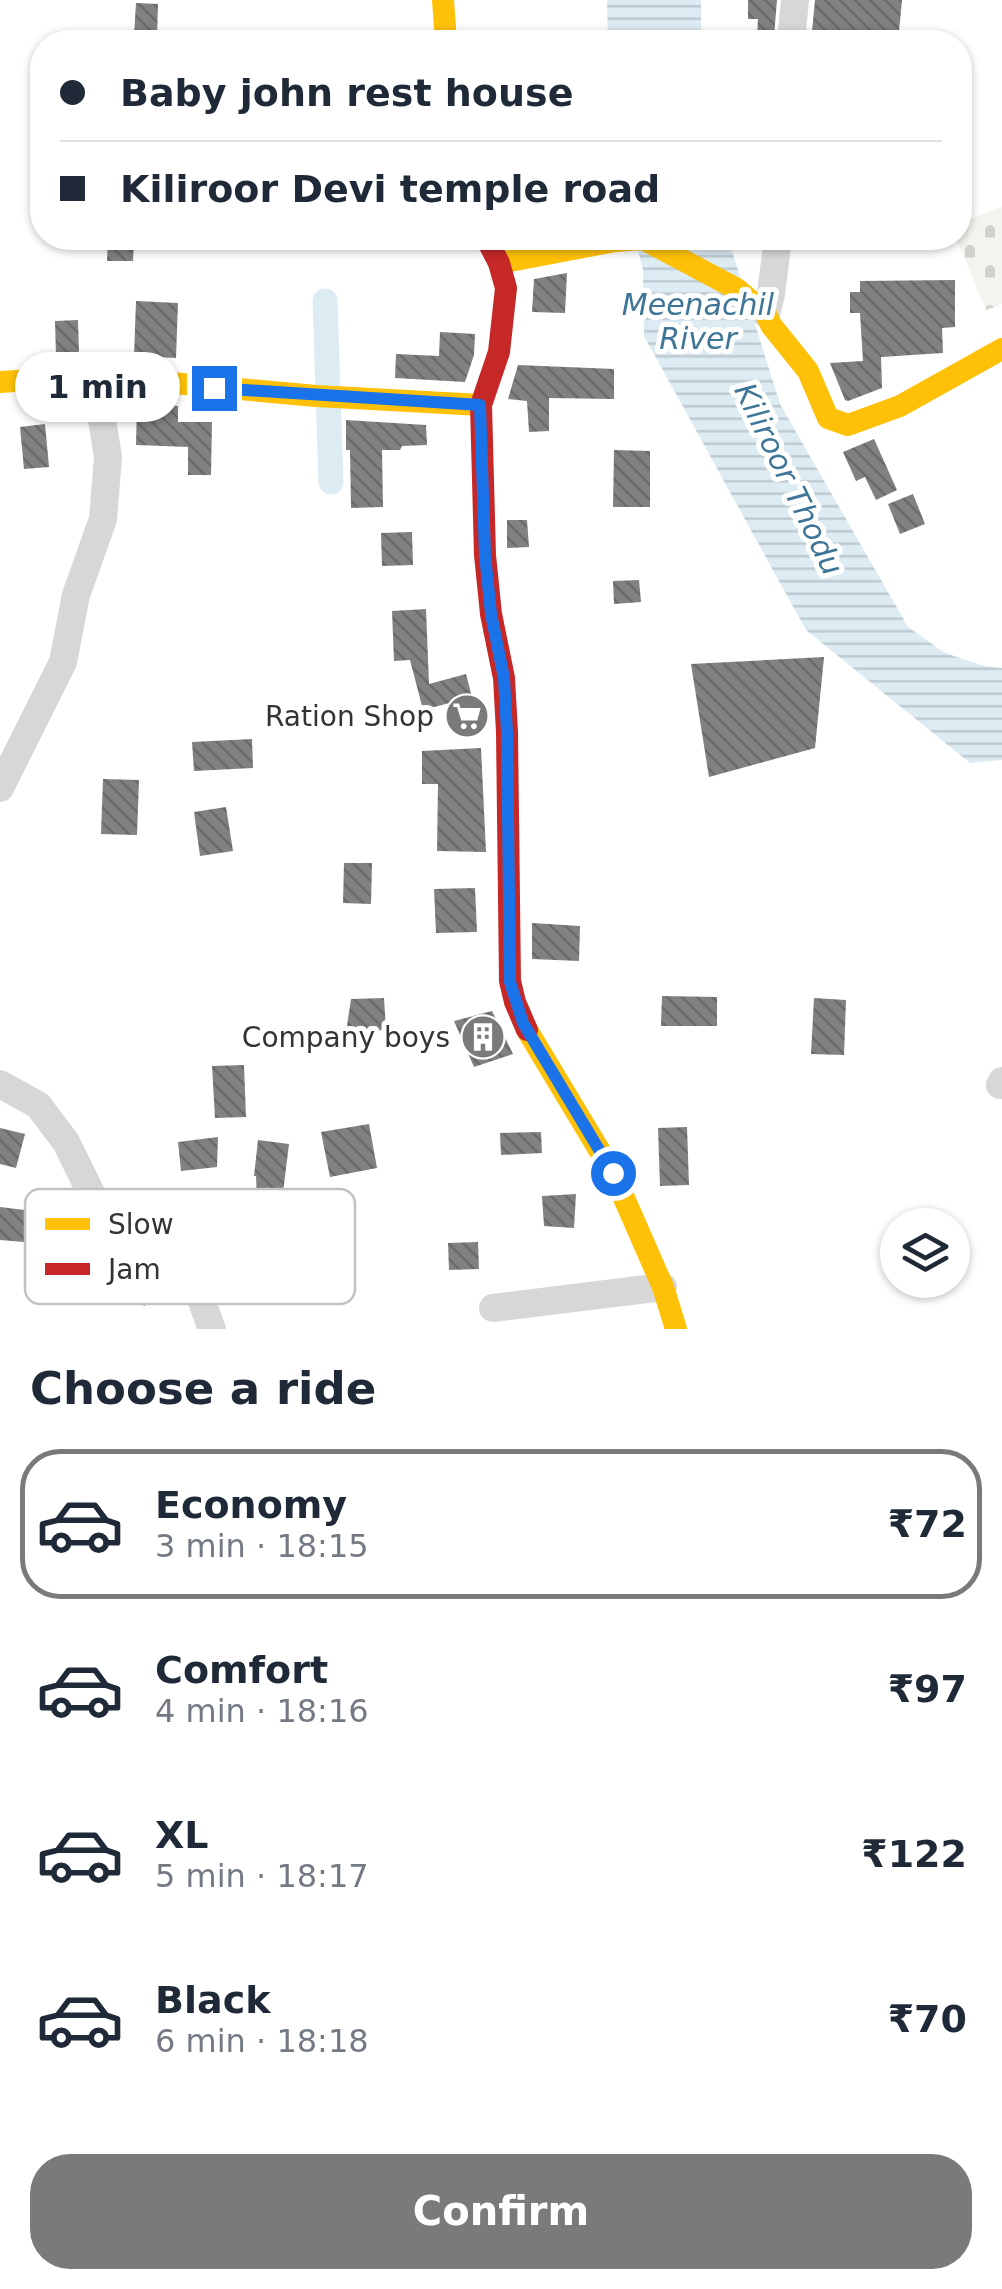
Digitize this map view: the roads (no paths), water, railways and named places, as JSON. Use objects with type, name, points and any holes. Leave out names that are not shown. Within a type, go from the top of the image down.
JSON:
[{"type":"main road","points":[[443,0],[445,30]]},
{"type":"main road","points":[[492,250],[506,288],[499,352],[480,405],[485,555],[491,614],[504,678],[507,732],[510,982],[523,1023],[613,1173],[663,1287],[676,1329]]},
{"type":"main road","points":[[498,263],[567,250]]},
{"type":"main road","points":[[665,250],[737,289],[760,310],[808,371],[828,418],[848,425],[900,406],[1002,349]]},
{"type":"main road","points":[[0,382],[94,376],[180,386],[480,405]]},
{"type":"street","points":[[792,30],[795,0]]},
{"type":"street","points":[[760,310],[771,294],[776,250]]},
{"type":"street","points":[[0,788],[63,662],[76,595],[103,518],[108,457],[94,376]]},
{"type":"street","points":[[0,1084],[38,1105],[66,1142],[90,1189]]},
{"type":"street","points":[[493,1308],[663,1287]]},
{"type":"street","points":[[203,1304],[212,1329]]},
{"type":"water","points":[[607,0],[701,0],[701,30],[608,30]]},
{"type":"water","name":"Meenachil River","points":[[638,250],[732,250],[780,404],[908,627],[945,653],[1002,668],[1002,760],[970,763],[806,630],[644,336],[643,270]]},
{"type":"waterway","points":[[325,301],[331,482]]},
{"type":"place","name":"Ration Shop","points":[[467,716]]},
{"type":"place","name":"Company boys","points":[[483,1037]]},
{"type":"water label","name":"Kiliroor Thodu","points":[[789,479]]}]
